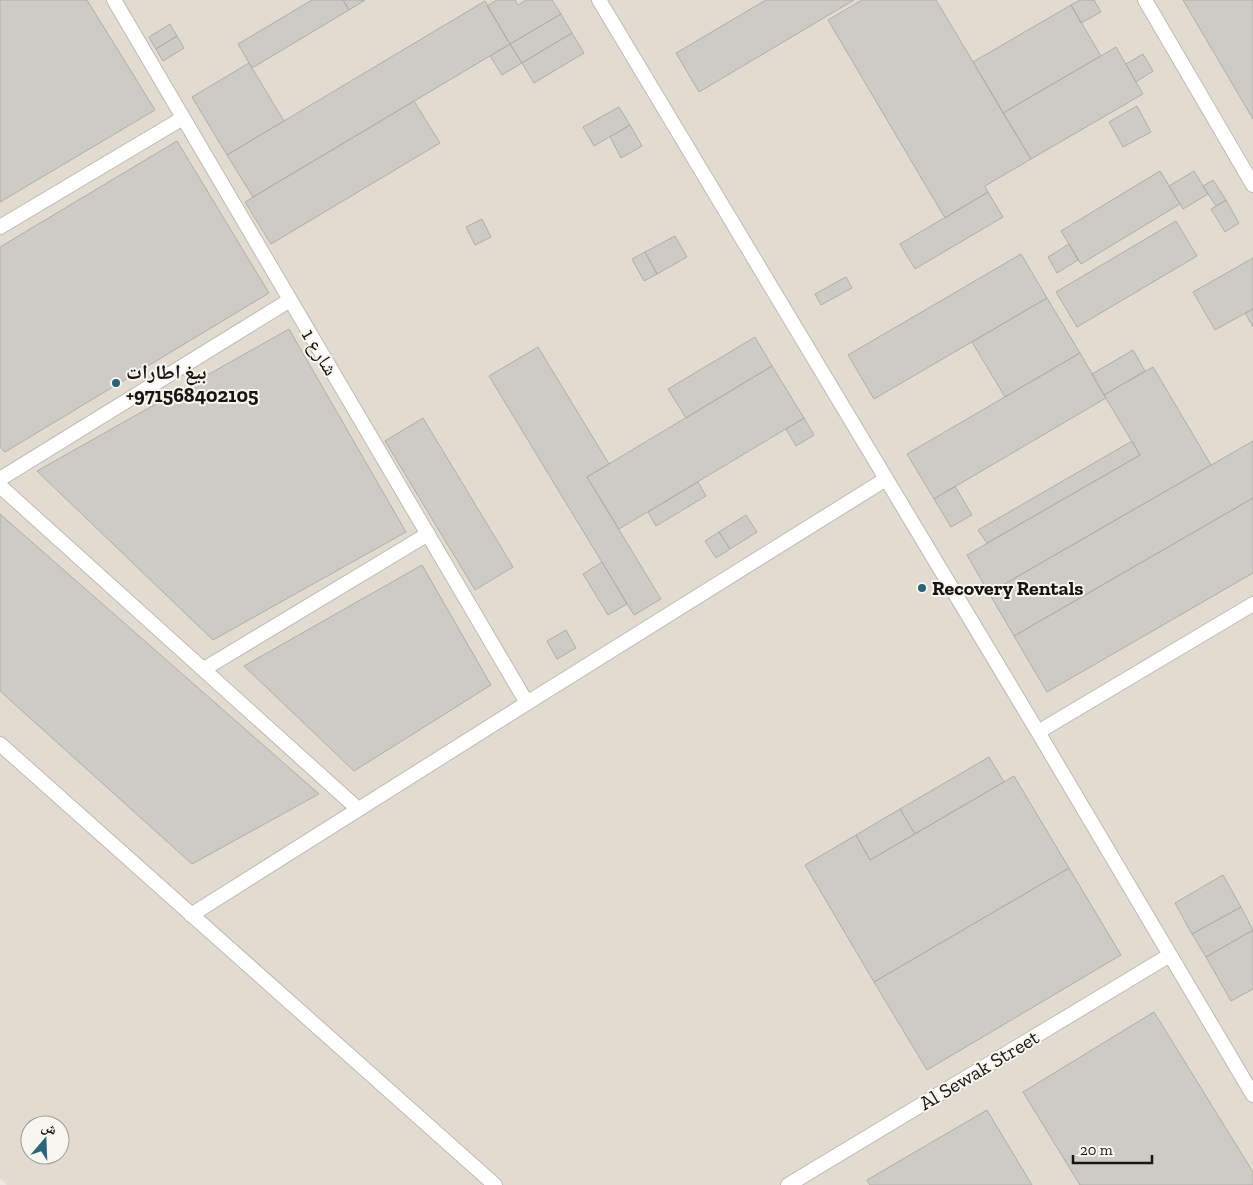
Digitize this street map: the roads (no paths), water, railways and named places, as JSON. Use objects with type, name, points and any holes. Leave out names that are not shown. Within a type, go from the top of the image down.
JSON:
[{"type":"lane","name":"شارع 1","points":[[114,0],[527,703]]},
{"type":"lane","points":[[599,0],[1038,732],[1253,1095]]},
{"type":"lane","points":[[1145,0],[1253,185]]},
{"type":"lane","points":[[0,227],[183,118]]},
{"type":"lane","points":[[0,479],[290,300]]},
{"type":"lane","points":[[191,915],[886,479]]},
{"type":"lane","points":[[0,486],[358,809]]},
{"type":"lane","points":[[204,669],[428,534]]},
{"type":"lane","points":[[1038,732],[1253,604]]},
{"type":"lane","points":[[0,744],[495,1185]]},
{"type":"lane","name":"Al Sewak Street","points":[[788,1185],[1170,956]]},
{"type":"place","name":"بيغ اطارات +971568402105","points":[[116,383]]},
{"type":"place","name":"Recovery Rentals","points":[[922,588]]}]
